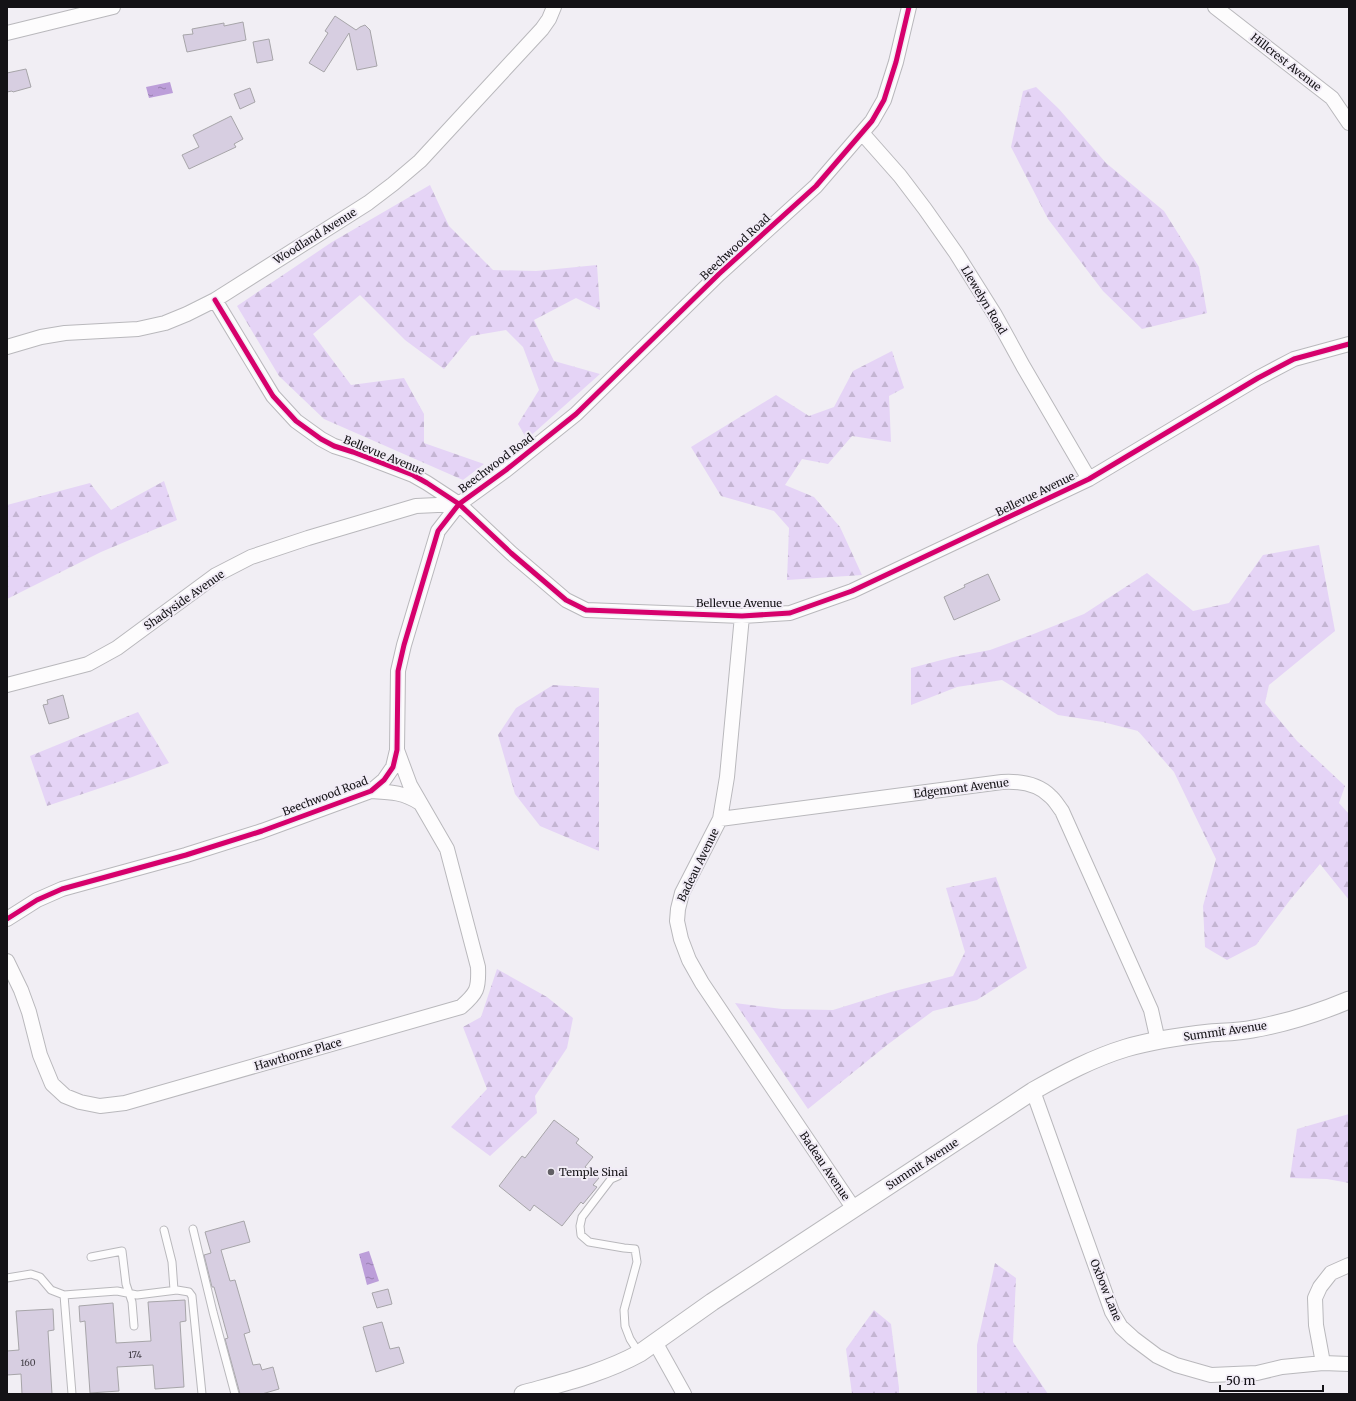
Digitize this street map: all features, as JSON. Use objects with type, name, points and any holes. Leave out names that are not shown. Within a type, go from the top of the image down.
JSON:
[{"type":"street","points":[[7,32],[87,10],[113,7]]},
{"type":"street","name":"Woodland Avenue","points":[[7,347],[41,337],[65,333],[138,329],[165,323],[215,300],[368,203],[420,161],[542,28],[549,19],[554,7]]},
{"type":"street","name":"Beechwood Road","points":[[7,919],[37,900],[62,889],[262,831],[371,791],[384,780],[393,767],[397,750],[398,672],[404,644],[438,531],[459,504],[506,470],[576,414],[719,274],[816,186],[872,121],[884,100],[896,62],[909,7]]},
{"type":"street","name":"Hillcrest Avenue","points":[[1216,7],[1332,98],[1349,123]]},
{"type":"street","name":"Llewelyn Road","points":[[862,133],[900,176],[925,208],[959,258],[995,314],[1023,366],[1089,479]]},
{"type":"street","name":"Bellevue Avenue","points":[[215,300],[273,396],[296,421],[327,442],[427,483],[459,504],[511,553],[566,600],[586,610],[742,616],[790,613],[852,591],[1089,479],[1258,378],[1294,359],[1349,344]]},
{"type":"street","name":"Shadyside Avenue","points":[[7,686],[88,664],[117,648],[216,576],[251,557],[308,538],[416,506],[459,504]]},
{"type":"street","name":"Badeau Avenue","points":[[742,616],[727,776],[720,819],[682,893],[677,921],[681,939],[689,960],[702,983],[854,1209]]},
{"type":"street","name":"Hawthorne Place","points":[[7,961],[24,997],[40,1055],[52,1084],[65,1096],[80,1102],[100,1106],[125,1103],[461,1007],[472,998],[479,984],[478,967],[447,849],[410,785],[397,750]]},
{"type":"street","name":"Edgemont Avenue","points":[[720,819],[1002,782],[1014,781],[1026,783],[1041,789],[1050,796],[1062,811],[1151,1010],[1158,1041]]},
{"type":"street","points":[[371,791],[399,793],[420,803]]},
{"type":"street","name":"Summit Avenue","points":[[523,1394],[587,1375],[629,1359],[640,1353],[712,1302],[1033,1091],[1094,1059],[1127,1048],[1158,1041],[1252,1029],[1303,1017],[1349,1000]]},
{"type":"street","name":"Oxbow Lane","points":[[1033,1091],[1112,1312],[1121,1327],[1132,1338],[1157,1356],[1170,1362],[1211,1375],[1257,1373],[1282,1367],[1349,1364]]},
{"type":"street","points":[[1323,1364],[1316,1325],[1315,1298],[1320,1287],[1331,1273],[1349,1265]]},
{"type":"street","points":[[655,1342],[684,1394]]},
{"type":"lane","points":[[618,1176],[611,1180],[582,1217],[580,1226],[581,1235],[589,1242],[635,1249],[637,1262],[624,1310],[625,1326],[630,1339],[640,1353]]},
{"type":"lane","points":[[193,1229],[235,1394]]},
{"type":"lane","points":[[164,1230],[172,1262],[174,1290]]},
{"type":"lane","points":[[91,1257],[122,1251],[126,1284],[132,1302],[134,1326]]},
{"type":"lane","points":[[7,1278],[31,1274],[40,1277],[51,1290],[64,1295],[117,1291],[137,1295],[174,1290],[189,1292],[192,1296],[202,1394]]},
{"type":"lane","points":[[64,1295],[72,1394]]},
{"type":"green space","points":[[1036,87],[1059,109],[1106,163],[1164,211],[1199,267],[1207,313],[1142,329],[1103,291],[1048,219],[1011,147],[1023,91]]},
{"type":"green space","points":[[430,185],[449,226],[493,270],[536,271],[597,265],[600,310],[576,298],[534,320],[554,361],[600,374],[527,439],[518,424],[539,390],[523,347],[506,330],[471,336],[444,369],[405,340],[360,295],[313,334],[351,385],[404,378],[424,414],[424,443],[484,464],[463,480],[324,419],[279,376],[237,306],[332,242]]},
{"type":"green space","points":[[892,351],[904,388],[889,396],[891,442],[852,436],[828,464],[802,459],[785,485],[814,497],[840,527],[862,575],[787,580],[789,528],[774,511],[721,496],[691,447],[776,395],[809,416],[834,407],[853,371]]},
{"type":"green space","points":[[164,481],[177,520],[101,552],[7,599],[7,505],[90,483],[111,510]]},
{"type":"green space","points":[[1319,545],[1335,631],[1269,685],[1265,703],[1297,741],[1345,786],[1339,803],[1349,814],[1349,900],[1320,864],[1290,900],[1256,945],[1227,960],[1205,947],[1203,906],[1216,859],[1174,772],[1138,731],[1103,722],[1058,715],[1002,680],[957,687],[911,705],[911,668],[953,657],[990,650],[1084,614],[1147,573],[1193,611],[1229,603],[1263,555]]},
{"type":"green space","points":[[553,685],[599,688],[599,851],[540,826],[515,794],[498,735],[516,708]]},
{"type":"green space","points":[[138,712],[169,763],[47,806],[30,756]]},
{"type":"green space","points":[[996,877],[1027,968],[977,1000],[933,1011],[887,1045],[808,1109],[735,1003],[782,1009],[833,1010],[891,992],[953,976],[965,952],[946,888]]},
{"type":"green space","points":[[497,969],[547,997],[573,1018],[567,1048],[535,1096],[537,1113],[490,1156],[451,1127],[487,1089],[463,1027],[481,1017]]},
{"type":"green space","points":[[1349,1114],[1349,1183],[1327,1179],[1290,1178],[1297,1129]]},
{"type":"green space","points":[[995,1263],[1016,1278],[1013,1342],[1048,1394],[977,1394],[977,1345]]},
{"type":"green space","points":[[874,1310],[891,1324],[899,1394],[852,1394],[846,1349]]},
{"type":"water","points":[[170,82],[173,93],[149,98],[146,87]]},
{"type":"water","points":[[369,1251],[379,1281],[367,1285],[359,1254]]},
{"type":"building","points":[[335,16],[356,30],[365,25],[370,30],[377,66],[357,70],[349,33],[324,72],[309,63],[328,33],[325,31]]},
{"type":"building","points":[[243,22],[246,40],[187,52],[183,35],[193,34],[192,29],[224,23],[224,26]]},
{"type":"building","points":[[269,39],[273,60],[257,63],[253,42]]},
{"type":"building","points":[[26,69],[31,87],[13,92],[7,92],[7,73]]},
{"type":"building","points":[[250,88],[255,102],[240,109],[234,94]]},
{"type":"building","points":[[231,116],[243,139],[234,144],[236,147],[189,169],[182,155],[199,147],[193,135]]},
{"type":"building","points":[[988,574],[1000,600],[954,620],[944,597],[965,587],[964,585]]},
{"type":"building","points":[[63,695],[69,718],[49,724],[43,705],[48,704],[47,700]]},
{"type":"building","name":"Temple Sinai","points":[[554,1120],[579,1139],[576,1143],[593,1157],[585,1167],[599,1178],[593,1185],[597,1187],[583,1204],[581,1202],[562,1226],[534,1205],[530,1211],[499,1186],[522,1156],[525,1158]]},
{"type":"building","points":[[244,1221],[250,1242],[221,1250],[230,1281],[235,1280],[250,1332],[244,1334],[253,1365],[260,1364],[262,1370],[273,1367],[279,1389],[262,1394],[240,1394],[225,1339],[228,1338],[214,1287],[212,1287],[204,1255],[211,1253],[205,1232]]},
{"type":"building","points":[[388,1289],[392,1304],[377,1308],[372,1293]]},
{"type":"building","points":[[185,1300],[186,1321],[180,1322],[184,1387],[155,1389],[153,1365],[117,1367],[119,1391],[90,1393],[85,1321],[80,1322],[79,1306],[113,1303],[116,1343],[151,1341],[148,1302]]},
{"type":"building","points":[[53,1309],[54,1330],[48,1331],[52,1394],[22,1394],[21,1374],[7,1375],[7,1351],[19,1350],[16,1311]]},
{"type":"building","points":[[382,1322],[390,1349],[399,1347],[404,1363],[376,1372],[363,1327]]},
{"type":"cycle path","points":[[7,919],[37,900],[62,889],[186,855],[262,831],[371,791],[384,780],[393,767],[397,750],[398,671],[404,645],[438,531],[459,504],[506,470],[576,414],[719,274],[816,186],[872,121],[884,100],[896,62],[909,7]]},
{"type":"cycle path","points":[[215,300],[273,396],[296,421],[321,439],[334,446],[413,475],[427,483],[459,504],[511,553],[566,600],[586,610],[742,616],[790,613],[852,591],[1089,479],[1258,378],[1294,359],[1349,344]]},
{"type":"place","name":"Temple Sinai","points":[[551,1172]]}]
